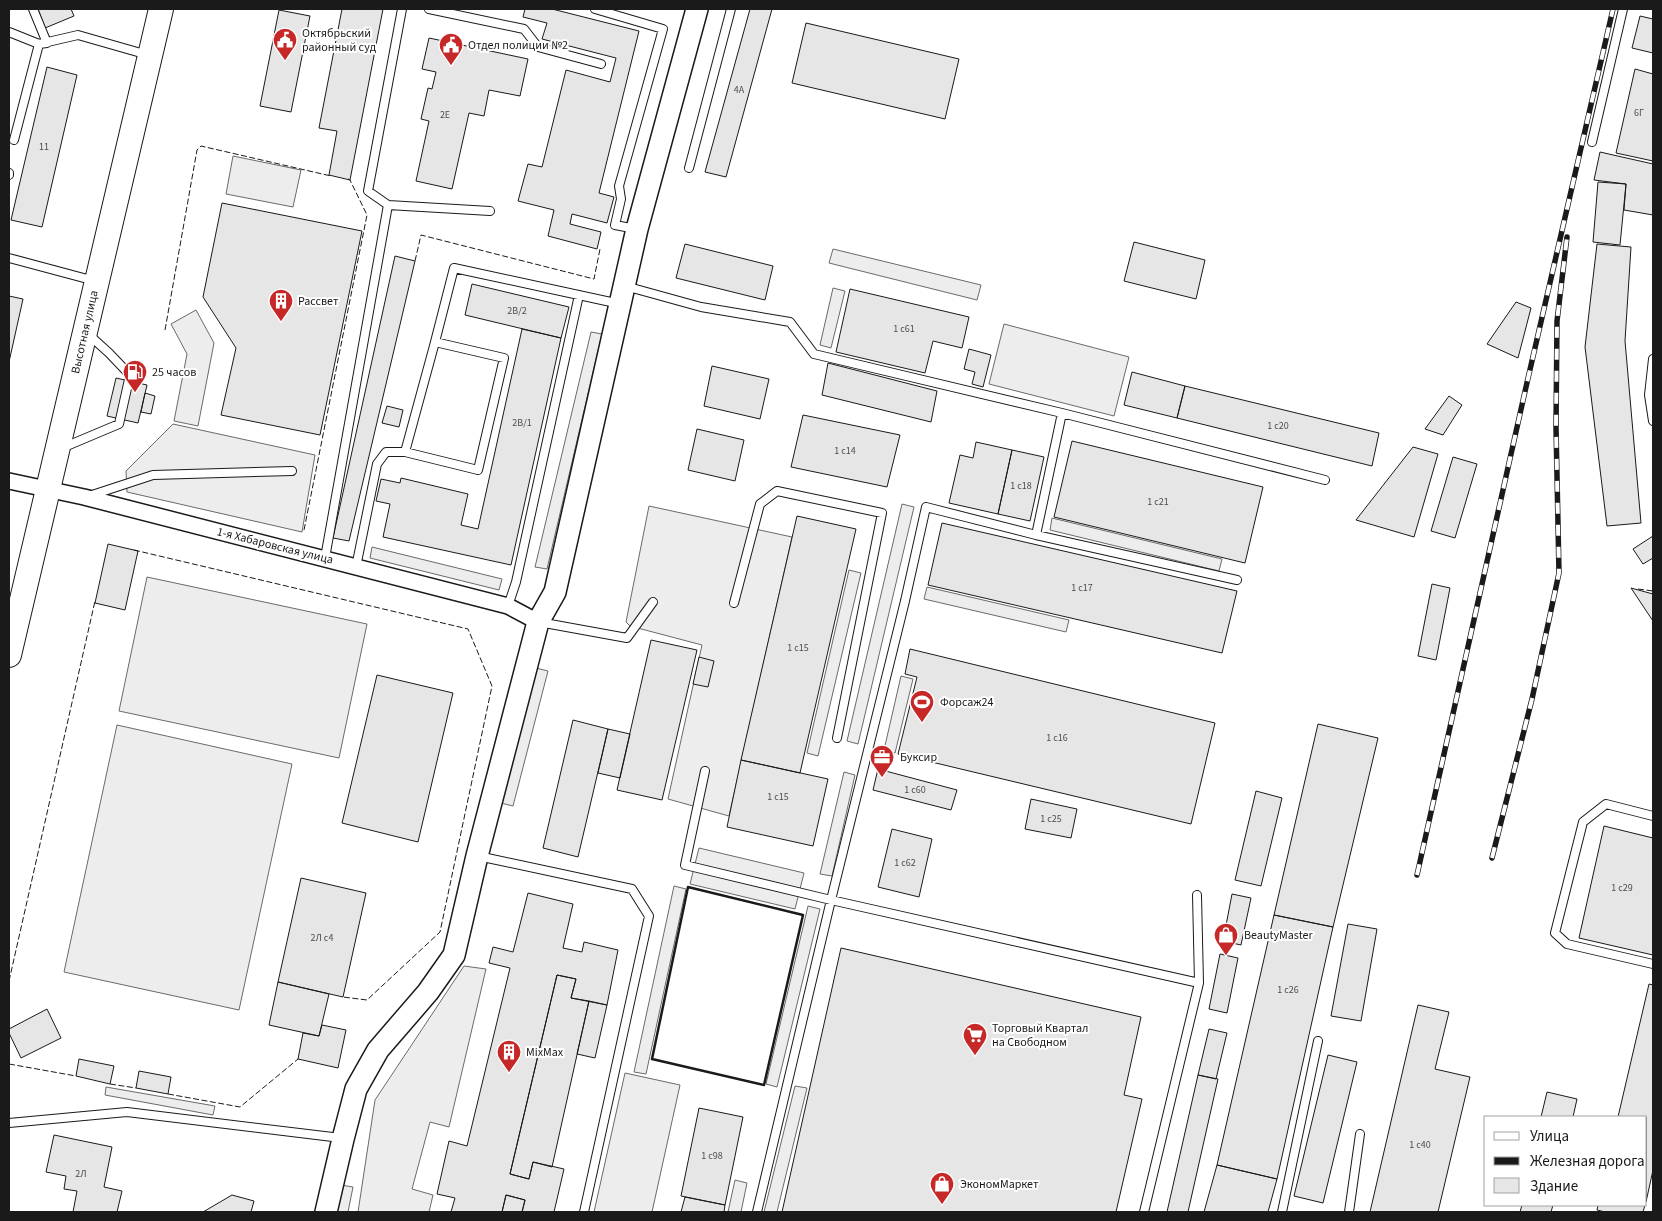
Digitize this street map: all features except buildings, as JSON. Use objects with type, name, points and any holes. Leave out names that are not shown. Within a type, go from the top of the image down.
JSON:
[{"type":"main road","name":"Высотная улица","points":[[9,655],[161,9]]},
{"type":"street","points":[[326,1212],[356,1089],[378,1050],[428,992],[454,955],[477,856],[538,622],[555,592],[637,229],[697,9]]},
{"type":"street","name":"1-я Хабаровская улица","points":[[9,482],[84,498],[508,606],[538,622]]},
{"type":"lane","points":[[14,140],[43,44],[33,9]]},
{"type":"lane","points":[[402,9],[368,191],[388,205],[490,211]]},
{"type":"lane","points":[[429,9],[524,29],[538,47],[601,64]]},
{"type":"lane","points":[[595,9],[664,29],[618,186],[621,199],[615,225],[637,229]]},
{"type":"lane","points":[[689,168],[731,9]]},
{"type":"lane","points":[[1592,142],[1623,9]]},
{"type":"lane","points":[[9,32],[43,44],[78,35],[150,56]]},
{"type":"lane","points":[[325,558],[388,205]]},
{"type":"lane","points":[[9,258],[97,281]]},
{"type":"lane","points":[[405,452],[454,268],[579,295],[623,295],[790,322],[814,354],[1062,413],[1325,480]]},
{"type":"lane","points":[[508,606],[516,582],[579,295]]},
{"type":"lane","points":[[58,449],[118,424],[130,375],[85,332]]},
{"type":"lane","points":[[356,567],[377,464],[386,452],[405,452],[478,470],[504,358],[435,342]]},
{"type":"lane","points":[[1653,359],[1649,395],[1653,421]]},
{"type":"lane","points":[[1036,535],[1062,413]]},
{"type":"lane","points":[[84,498],[153,475],[292,471]]},
{"type":"lane","points":[[734,603],[760,504],[777,491],[882,513],[838,738]]},
{"type":"lane","points":[[757,1212],[926,507],[1036,535],[1237,580]]},
{"type":"lane","points":[[538,622],[627,638],[653,602]]},
{"type":"lane","points":[[705,771],[684,865],[1199,983]]},
{"type":"lane","points":[[1653,816],[1606,804],[1583,822],[1555,934],[1566,944],[1653,964]]},
{"type":"lane","points":[[477,856],[632,889],[649,916],[584,1212]]},
{"type":"lane","points":[[1144,1212],[1199,983],[1197,895]]},
{"type":"lane","points":[[1282,1212],[1318,1041]]},
{"type":"lane","points":[[9,1123],[127,1112],[343,1139]]},
{"type":"lane","points":[[1349,1212],[1360,1134]]},
{"type":"shaded area","points":[[233,156],[301,170],[293,207],[226,194]]},
{"type":"shaded area","points":[[833,249],[981,285],[977,300],[829,263]]},
{"type":"shaded area","points":[[833,288],[845,291],[831,348],[820,345]]},
{"type":"shaded area","points":[[196,310],[214,343],[198,426],[174,421],[187,354],[171,324]]},
{"type":"shaded area","points":[[1004,324],[1129,357],[1114,416],[989,384]]},
{"type":"shaded area","points":[[591,332],[602,334],[547,569],[535,567]]},
{"type":"shaded area","points":[[173,424],[315,455],[302,532],[127,492],[126,471]]},
{"type":"shaded area","points":[[902,504],[914,507],[858,744],[847,741]]},
{"type":"shaded area","points":[[649,506],[792,537],[729,816],[668,799],[702,645],[630,626],[626,622]]},
{"type":"shaded area","points":[[1052,518],[1222,559],[1219,571],[1050,530]]},
{"type":"shaded area","points":[[372,547],[502,579],[499,590],[370,558]]},
{"type":"shaded area","points":[[849,570],[861,573],[818,756],[807,753]]},
{"type":"shaded area","points":[[147,577],[367,624],[339,758],[119,711]]},
{"type":"shaded area","points":[[927,587],[1069,620],[1066,632],[924,599]]},
{"type":"shaded area","points":[[536,668],[548,671],[513,806],[501,803]]},
{"type":"shaded area","points":[[901,676],[913,679],[895,753],[884,750]]},
{"type":"shaded area","points":[[117,725],[292,764],[239,1010],[64,972]]},
{"type":"shaded area","points":[[844,772],[855,775],[832,876],[820,874]]},
{"type":"shaded area","points":[[699,848],[804,873],[795,909],[690,884]]},
{"type":"shaded area","points":[[674,886],[686,889],[646,1074],[634,1072]]},
{"type":"shaded area","points":[[808,906],[820,909],[777,1087],[766,1084]]},
{"type":"shaded area","points":[[464,966],[486,969],[449,1127],[430,1122],[412,1189],[433,1195],[429,1212],[358,1212],[375,1100]]},
{"type":"shaded area","points":[[625,1073],[680,1085],[652,1212],[594,1212]]},
{"type":"shaded area","points":[[795,1086],[807,1088],[777,1212],[764,1212]]},
{"type":"shaded area","points":[[106,1087],[215,1106],[213,1115],[105,1095]]},
{"type":"shaded area","points":[[735,1180],[747,1183],[741,1212],[728,1212]]},
{"type":"shaded area","points":[[341,1185],[353,1187],[348,1212],[336,1212]]},
{"type":"railway","points":[[1417,875],[1613,9]]},
{"type":"railway","points":[[1492,858],[1532,699],[1559,573],[1556,427],[1557,321],[1567,237]]},
{"type":"fence","points":[[165,330],[197,150],[201,146],[331,176]]},
{"type":"fence","points":[[304,530],[367,215],[348,179]]},
{"type":"fence","points":[[415,261],[421,235],[594,279],[600,249]]},
{"type":"fence","points":[[134,550],[468,629],[492,686],[440,932],[367,1000],[343,997]]},
{"type":"fence","points":[[1638,589],[1653,591]]},
{"type":"fence","points":[[9,981],[95,601]]},
{"type":"fence","points":[[168,1094],[240,1107],[298,1059]]},
{"type":"fence","points":[[9,1064],[76,1076]]},
{"type":"fence","points":[[110,1084],[136,1088]]},
{"type":"wall","points":[[688,887],[803,915],[764,1085],[652,1059],[688,887]]},
{"type":"place","name":"Октябрьский районный суд","points":[[285,61]]},
{"type":"place","name":"Отдел полиции №2","points":[[451,66]]},
{"type":"place","name":"Рассвет","points":[[281,322]]},
{"type":"place","name":"25 часов","points":[[135,393]]},
{"type":"place","name":"Форсаж24","points":[[922,723]]},
{"type":"place","name":"Буксир","points":[[882,778]]},
{"type":"place","name":"BeautyMaster","points":[[1226,956]]},
{"type":"place","name":"Торговый Квартал на Свободном","points":[[975,1056]]},
{"type":"place","name":"MixMax","points":[[509,1073]]},
{"type":"place","name":"ЭкономМаркет","points":[[942,1205]]}]
